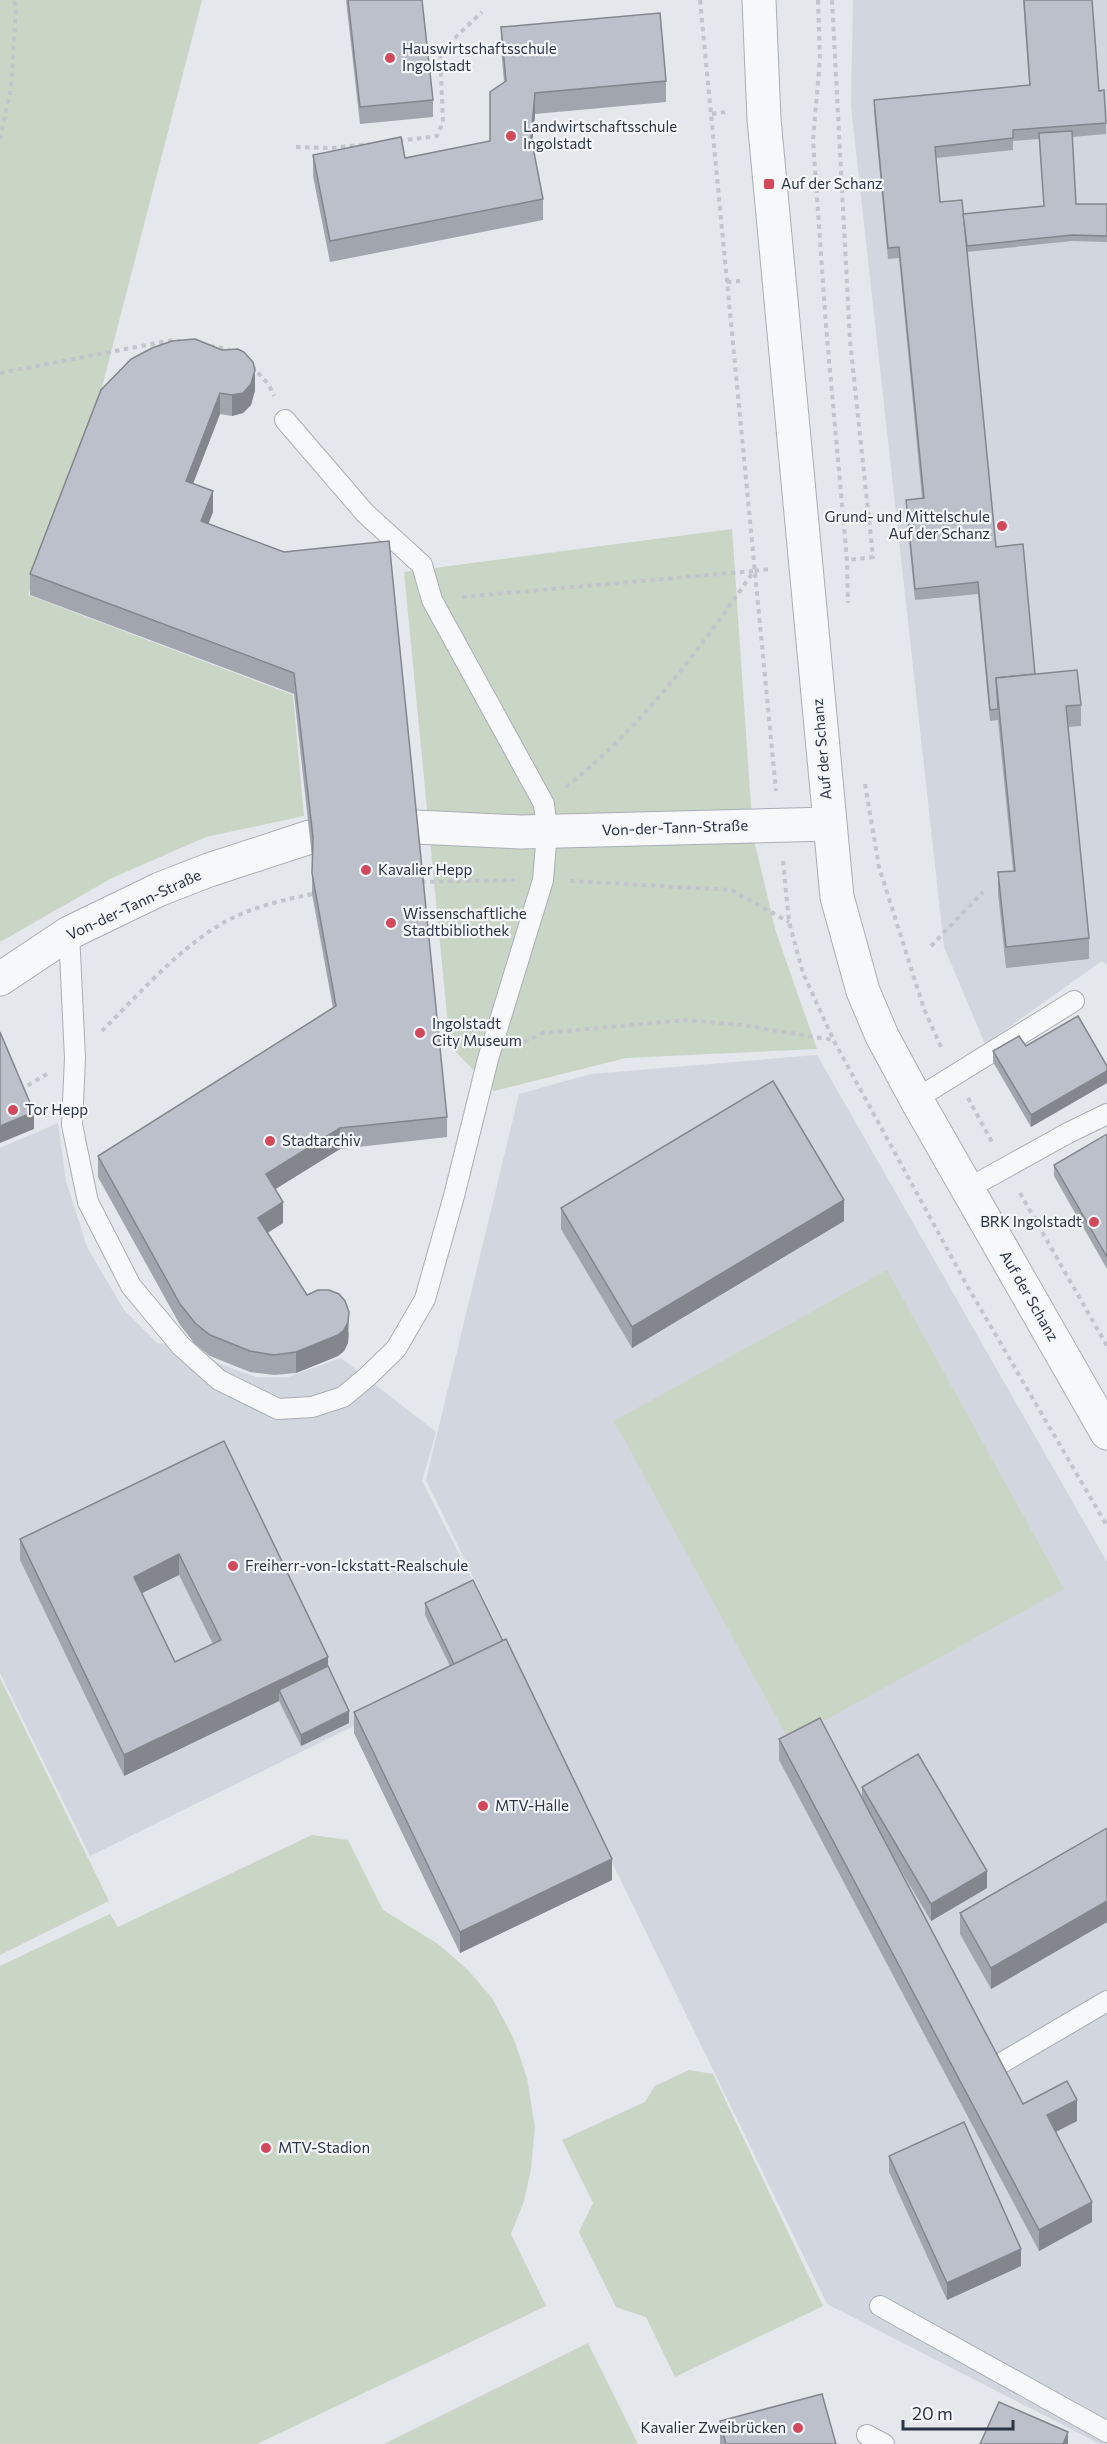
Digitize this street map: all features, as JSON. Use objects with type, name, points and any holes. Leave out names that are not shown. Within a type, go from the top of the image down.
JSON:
[{"type":"street","name":"Auf der Schanz","points":[[759,0],[764,119],[837,897],[863,991],[882,1036],[1107,1433]]},
{"type":"street","name":"Von-der-Tann-Straße","points":[[417,838],[537,823],[829,824]]},
{"type":"street","name":"Von-der-Tann-Straße","points":[[0,979],[69,933],[160,889],[209,870],[311,848]]},
{"type":"lane","points":[[69,933],[75,1058],[72,1125],[88,1202],[131,1286],[181,1346],[219,1380],[278,1409],[312,1407],[343,1397],[396,1348],[425,1299],[488,1059],[543,880],[537,823],[432,600],[422,565],[365,513],[285,420]]},
{"type":"lane","points":[[916,1099],[1074,1001]]},
{"type":"lane","points":[[967,1189],[1107,1114]]},
{"type":"lane","points":[[993,2068],[1107,2001]]},
{"type":"lane","points":[[880,2306],[1107,2432]]},
{"type":"path","points":[[0,139],[10,87],[16,8],[14,0]]},
{"type":"path","points":[[818,0],[820,59],[813,140],[826,326],[847,560],[848,604]]},
{"type":"path","points":[[432,600],[873,558],[850,341],[832,0]]},
{"type":"path","points":[[390,141],[437,136],[443,122],[440,52],[482,12]]},
{"type":"path","points":[[712,114],[725,112]]},
{"type":"path","points":[[296,147],[331,148],[378,143]]},
{"type":"path","points":[[727,282],[740,281]]},
{"type":"path","points":[[0,373],[173,340],[184,342]]},
{"type":"path","points":[[205,345],[227,349],[236,355]]},
{"type":"path","points":[[245,361],[255,368],[269,385],[285,420]]},
{"type":"path","points":[[537,823],[646,712],[697,652],[754,571]]},
{"type":"path","points":[[862,772],[879,867],[924,1009],[955,1075],[1107,1346]]},
{"type":"path","points":[[421,882],[543,880],[731,890],[789,922]]},
{"type":"path","points":[[931,946],[983,892]]},
{"type":"path","points":[[18,1091],[75,1058],[168,966],[214,928],[265,904],[312,894]]},
{"type":"path","points":[[488,1059],[543,1033],[648,1022],[687,1020],[741,1025],[834,1041]]},
{"type":"shaded area","name":"Grund- und Mittelschule Auf der Schanz","points":[[853,0],[1107,0],[1107,965],[1102,961],[985,1044],[944,947],[851,106]]},
{"type":"shaded area","points":[[817,1055],[1107,1562],[1107,2444],[1100,2444],[827,2304],[426,1480],[519,1094],[591,1074]]},
{"type":"shaded area","name":"Freiherr-von-Ickstatt-Realschule","points":[[58,1123],[66,1181],[87,1247],[124,1310],[157,1343],[193,1346],[218,1363],[256,1377],[288,1377],[341,1358],[436,1432],[422,1481],[508,1650],[90,1856],[0,1673],[0,1148]]},
{"type":"green space","points":[[0,0],[202,0],[99,399],[28,595],[293,695],[304,816],[206,837],[112,878],[0,942]]},
{"type":"green space","points":[[732,529],[753,836],[776,932],[817,1049],[626,1058],[494,1091],[450,1046],[404,572]]},
{"type":"green space","points":[[887,1270],[1064,1589],[789,1740],[614,1421]]},
{"type":"green space","points":[[0,1678],[109,1901],[0,1955]]},
{"type":"green space","name":"MTV-Stadion","points":[[312,1835],[348,1840],[383,1910],[438,1944],[467,1969],[492,1998],[514,2039],[527,2078],[535,2127],[531,2169],[524,2201],[511,2234],[546,2306],[257,2444],[0,2444],[0,1966],[110,1914],[118,1927]]},
{"type":"green space","points":[[689,2070],[713,2074],[823,2306],[675,2377],[646,2317],[616,2307],[579,2232],[593,2203],[562,2140],[645,2102],[655,2086]]},
{"type":"green space","points":[[588,2343],[638,2444],[384,2444]]},
{"type":"building","name":"Hauswirtschaftsschule Ingolstadt","points":[[348,0],[422,0],[433,100],[360,107]]},
{"type":"building","points":[[1024,0],[1092,0],[1099,91],[1104,90],[1106,123],[1013,130],[1013,138],[935,147],[940,202],[962,200],[996,547],[1023,544],[1035,674],[996,678],[998,709],[990,710],[978,582],[915,589],[906,500],[924,498],[899,247],[888,248],[874,100],[1030,85]]},
{"type":"building","name":"Landwirtschaftsschule Ingolstadt","points":[[660,13],[666,81],[535,93],[531,137],[543,199],[330,241],[313,155],[401,137],[405,158],[490,141],[490,92],[506,81],[501,27]]},
{"type":"building","points":[[1072,131],[1076,204],[1107,204],[1107,236],[1072,235],[967,246],[963,214],[1044,206],[1039,133]]},
{"type":"building","name":"Kavalier Hepp","points":[[195,339],[222,350],[238,349],[244,352],[253,362],[255,370],[251,384],[243,393],[232,395],[220,393],[186,481],[213,491],[201,521],[284,552],[389,541],[447,1117],[340,1128],[266,1174],[283,1202],[258,1218],[307,1295],[318,1290],[329,1290],[339,1294],[345,1301],[349,1312],[348,1322],[338,1335],[296,1352],[274,1355],[250,1351],[210,1335],[195,1323],[180,1304],[98,1156],[336,1006],[312,873],[313,837],[294,673],[30,574],[101,390],[131,359],[172,341]]},
{"type":"building","points":[[1077,670],[1081,705],[1066,706],[1089,938],[1006,947],[998,872],[1015,871],[996,678]]},
{"type":"building","points":[[1078,1016],[1107,1066],[1107,1071],[1031,1115],[993,1051],[1019,1036],[1026,1046]]},
{"type":"building","name":"Tor Hepp","points":[[0,1032],[34,1112],[0,1126]]},
{"type":"building","points":[[773,1081],[844,1200],[632,1327],[561,1208]]},
{"type":"building","name":"BRK Ingolstadt","points":[[1107,1134],[1107,1257],[1054,1165]]},
{"type":"building","points":[[224,1441],[328,1657],[124,1755],[20,1539]],"holes":[[[179,1554],[221,1640],[175,1662],[134,1577]]]},
{"type":"building","points":[[473,1580],[503,1641],[454,1664],[425,1603]]},
{"type":"building","name":"MTV-Halle","points":[[506,1639],[612,1859],[460,1932],[354,1712]]},
{"type":"building","points":[[328,1666],[349,1711],[301,1735],[279,1690]]},
{"type":"building","points":[[820,1718],[1023,2104],[1067,2081],[1077,2100],[1047,2115],[1092,2202],[1039,2230],[779,1739]]},
{"type":"building","points":[[918,1754],[987,1871],[931,1904],[862,1787]]},
{"type":"building","points":[[1107,1828],[1107,1901],[991,1968],[960,1913]]},
{"type":"building","points":[[964,2122],[1021,2249],[947,2283],[889,2156]]},
{"type":"building","points":[[822,2394],[836,2444],[726,2444],[720,2421]]},
{"type":"building","points":[[999,2402],[1068,2432],[1063,2444],[980,2444]]},
{"type":"place","name":"Hauswirtschaftsschule Ingolstadt","points":[[390,58]]},
{"type":"place","name":"Landwirtschaftsschule Ingolstadt","points":[[511,136]]},
{"type":"place","name":"Auf der Schanz","points":[[769,184]]},
{"type":"place","name":"Grund- und Mittelschule Auf der Schanz","points":[[1002,526]]},
{"type":"place","name":"Kavalier Hepp","points":[[366,870]]},
{"type":"place","name":"Wissenschaftliche Stadtbibliothek","points":[[391,923]]},
{"type":"place","name":"Ingolstadt City Museum","points":[[420,1033]]},
{"type":"place","name":"Tor Hepp","points":[[13,1110]]},
{"type":"place","name":"Stadtarchiv","points":[[270,1141]]},
{"type":"place","name":"BRK Ingolstadt","points":[[1094,1222]]},
{"type":"place","name":"Freiherr-von-Ickstatt-Realschule","points":[[233,1566]]},
{"type":"place","name":"MTV-Halle","points":[[483,1806]]},
{"type":"place","name":"MTV-Stadion","points":[[266,2148]]},
{"type":"place","name":"Kavalier Zweibrücken","points":[[798,2428]]}]
